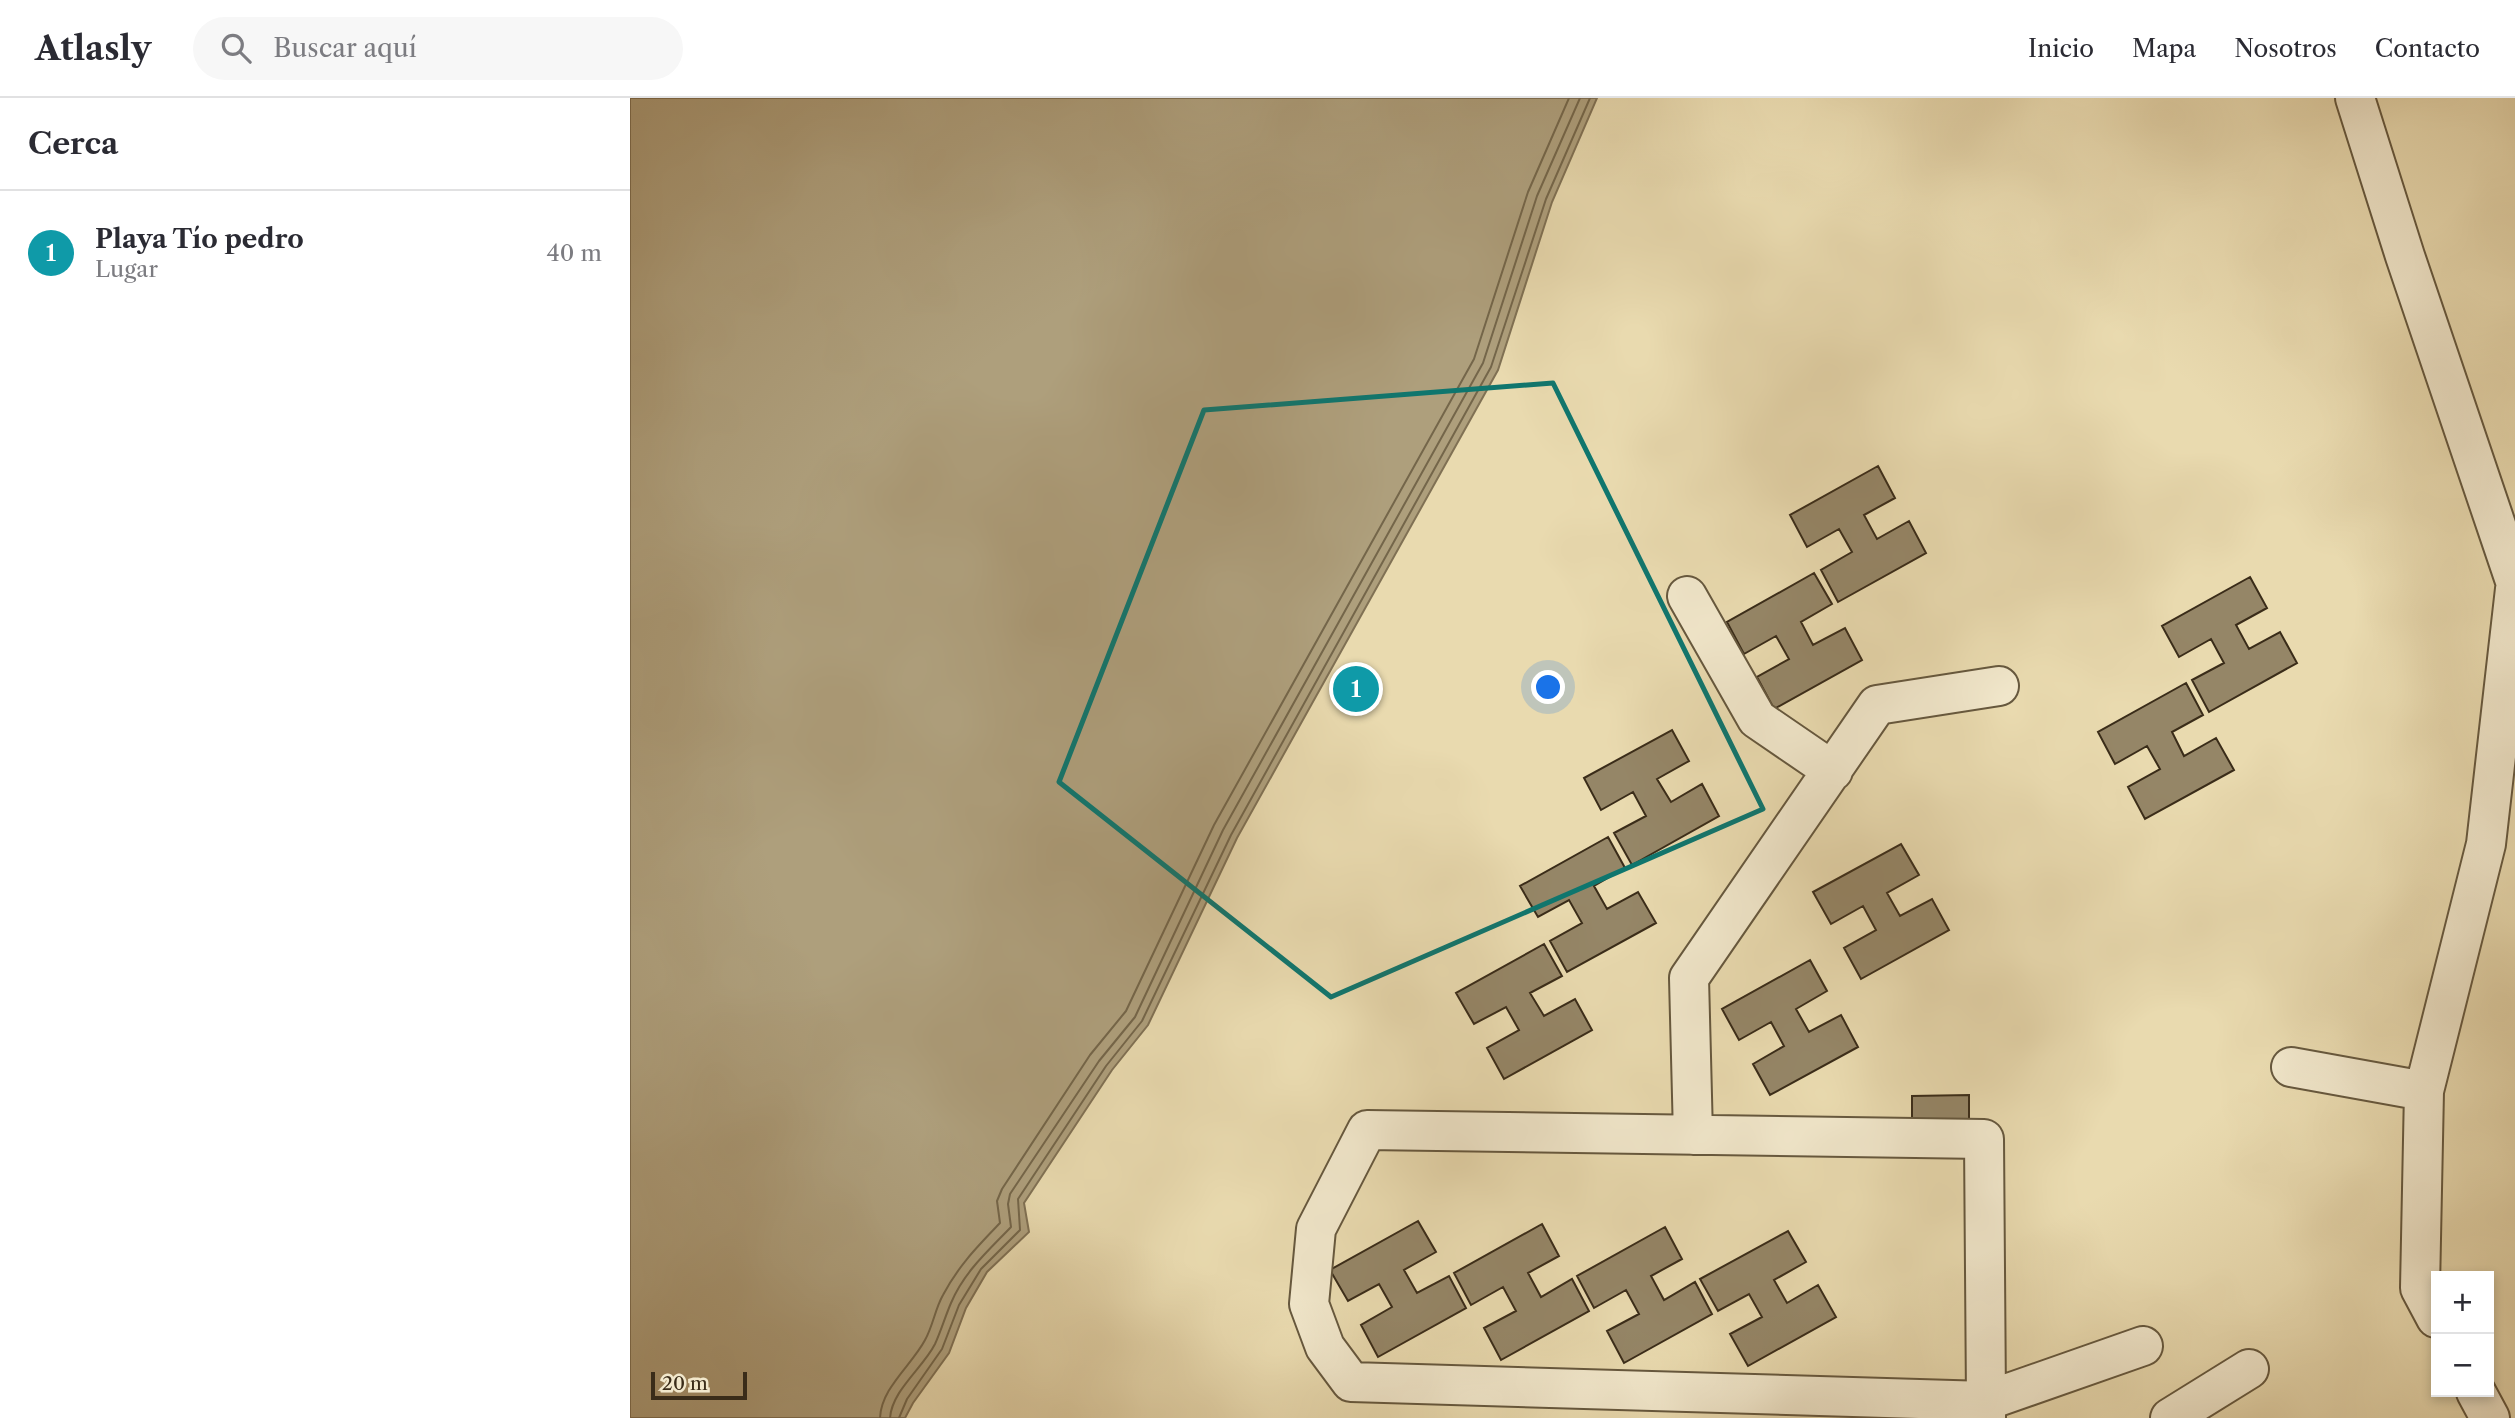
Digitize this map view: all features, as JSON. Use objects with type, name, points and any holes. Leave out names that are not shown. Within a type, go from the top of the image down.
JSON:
[{"type":"street","points":[[2355,98],[2405,256],[2515,581]]},
{"type":"street","points":[[2431,1309],[2420,1288],[2424,1091],[2486,844],[2515,590]]},
{"type":"street","points":[[1687,596],[1757,719],[1833,771]]},
{"type":"street","points":[[1693,1135],[1689,978],[1877,705],[1999,686]]},
{"type":"street","points":[[2291,1067],[2424,1091]]},
{"type":"street","points":[[1986,1410],[1984,1139],[1367,1130],[1316,1229],[1309,1304],[1325,1347],[1351,1382],[1986,1410],[2143,1346]]},
{"type":"street","points":[[2170,1418],[2249,1368]]},
{"type":"street","points":[[2479,1397],[2490,1418]]},
{"type":"highlighted area","points":[[1553,383],[1763,809],[1331,997],[1059,782],[1204,410]]},
{"type":"water","points":[[630,98],[1597,98],[1552,202],[1498,370],[1237,838],[1148,1025],[1112,1070],[1024,1203],[1029,1232],[987,1272],[966,1308],[949,1353],[905,1418],[630,1418]]},
{"type":"building","points":[[1878,466],[1895,498],[1864,515],[1877,539],[1909,521],[1926,553],[1838,602],[1821,570],[1852,552],[1839,529],[1807,547],[1790,515]]},
{"type":"building","points":[[1814,573],[1832,604],[1801,622],[1813,645],[1845,628],[1862,660],[1774,709],[1757,677],[1789,659],[1776,636],[1744,654],[1727,622]]},
{"type":"building","points":[[2250,577],[2267,608],[2236,625],[2249,649],[2280,632],[2297,663],[2209,712],[2192,680],[2224,663],[2211,639],[2179,657],[2162,626]]},
{"type":"building","points":[[2186,683],[2203,715],[2172,732],[2184,756],[2216,738],[2234,770],[2145,819],[2128,787],[2160,769],[2147,746],[2115,764],[2098,732]]},
{"type":"building","points":[[1672,730],[1689,761],[1657,779],[1671,802],[1702,784],[1719,816],[1632,865],[1614,833],[1646,816],[1633,792],[1601,810],[1584,778]]},
{"type":"building","points":[[1608,837],[1625,868],[1594,886],[1607,909],[1638,892],[1656,923],[1567,972],[1550,941],[1582,923],[1569,900],[1538,917],[1520,886]]},
{"type":"building","points":[[1901,844],[1919,875],[1887,893],[1900,916],[1932,899],[1949,930],[1861,979],[1844,948],[1876,930],[1863,906],[1831,924],[1813,892]]},
{"type":"building","points":[[1544,944],[1562,976],[1530,993],[1544,1016],[1575,999],[1592,1030],[1504,1079],[1487,1048],[1519,1030],[1506,1007],[1474,1024],[1456,993]]},
{"type":"building","points":[[1810,960],[1827,991],[1796,1009],[1809,1032],[1841,1015],[1858,1047],[1770,1095],[1753,1064],[1784,1046],[1771,1022],[1739,1040],[1722,1009]]},
{"type":"building","points":[[1969,1095],[1969,1121],[1912,1123],[1912,1096]]},
{"type":"building","points":[[1418,1221],[1436,1252],[1404,1270],[1417,1293],[1449,1276],[1466,1308],[1378,1357],[1361,1325],[1392,1307],[1379,1284],[1348,1301],[1330,1270]]},
{"type":"building","points":[[1542,1224],[1559,1256],[1528,1273],[1541,1297],[1572,1279],[1589,1311],[1501,1360],[1484,1328],[1516,1311],[1503,1287],[1471,1305],[1454,1273]]},
{"type":"building","points":[[1665,1227],[1682,1259],[1651,1276],[1664,1300],[1695,1282],[1712,1314],[1624,1363],[1607,1331],[1639,1314],[1626,1290],[1594,1308],[1577,1276]]},
{"type":"building","points":[[1788,1231],[1806,1262],[1774,1280],[1787,1303],[1818,1285],[1836,1317],[1748,1366],[1730,1334],[1762,1317],[1749,1294],[1718,1311],[1700,1279]]},
{"type":"place","name":"Playa Tío pedro","points":[[1356,689]]}]
